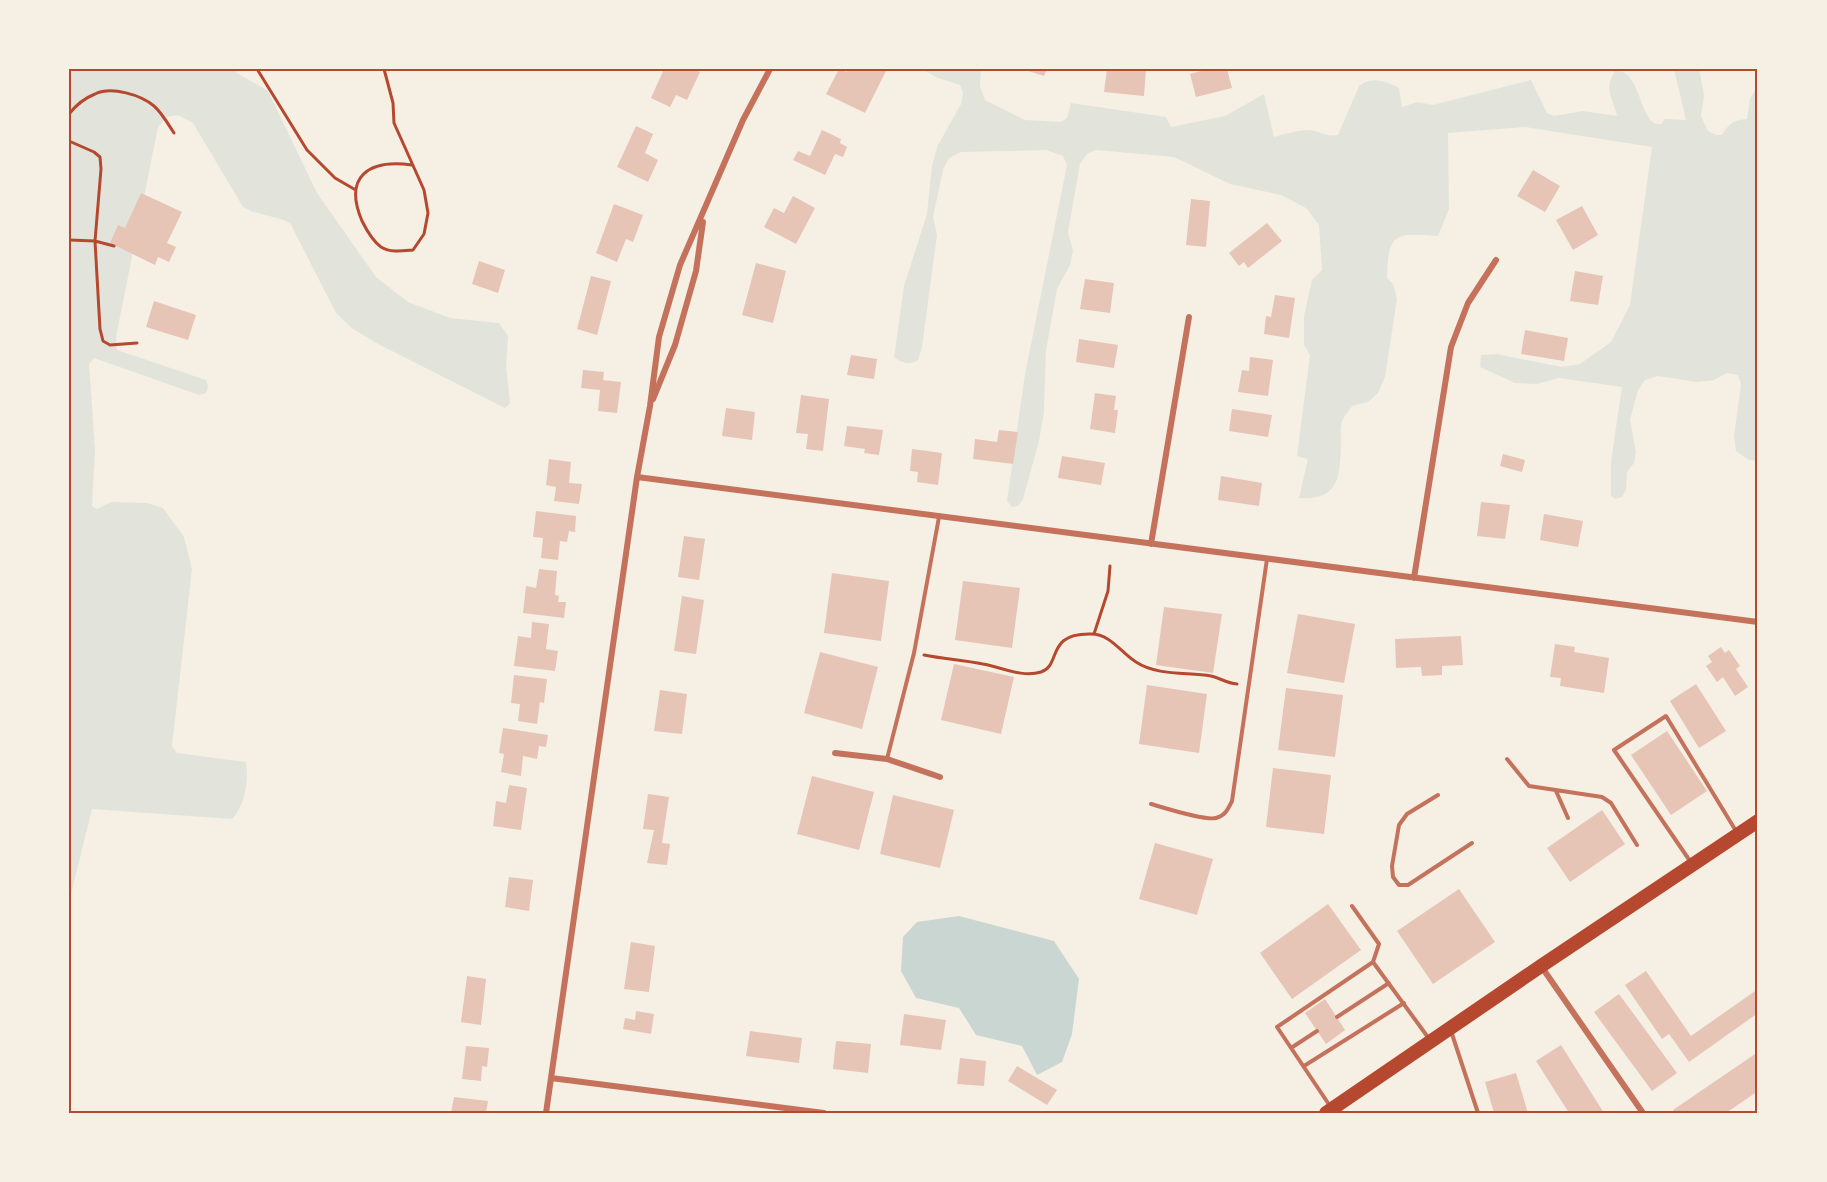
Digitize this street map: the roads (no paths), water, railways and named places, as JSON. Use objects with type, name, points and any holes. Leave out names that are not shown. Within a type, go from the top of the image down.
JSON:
[{"type":"highway","points":[[1329,1111],[1758,821]]},
{"type":"street","points":[[546,1113],[659,338],[680,265],[742,120],[770,69]]},
{"type":"street","points":[[650,406],[675,345],[696,271],[703,215]]},
{"type":"street","points":[[1414,578],[1451,347],[1468,303],[1496,260]]},
{"type":"street","points":[[1150,544],[1189,317]]},
{"type":"street","points":[[637,477],[1758,622]]},
{"type":"street","points":[[835,753],[887,759],[940,777]]},
{"type":"street","points":[[1541,966],[1643,1113]]},
{"type":"street","points":[[551,1078],[824,1113]]},
{"type":"lane","points":[[887,759],[914,653],[939,516]]},
{"type":"lane","points":[[1151,804],[1207,818],[1217,818],[1227,812],[1232,801],[1268,559]]},
{"type":"lane","points":[[1693,865],[1614,750],[1666,716],[1738,834]]},
{"type":"lane","points":[[1508,759],[1528,786],[1602,797],[1611,803],[1637,845]]},
{"type":"lane","points":[[1556,790],[1568,818]]},
{"type":"lane","points":[[1438,795],[1407,814],[1399,825],[1392,866],[1393,877],[1399,885],[1408,885],[1472,843]]},
{"type":"lane","points":[[1329,1111],[1304,1066],[1277,1027],[1373,962],[1378,944],[1352,906]]},
{"type":"lane","points":[[1373,962],[1431,1041]]},
{"type":"lane","points":[[1336,1017],[1389,983]]},
{"type":"lane","points":[[1304,1066],[1404,1003]]},
{"type":"lane","points":[[1450,1028],[1478,1113]]},
{"type":"lane","points":[[1292,1048],[1317,1031]]}]
